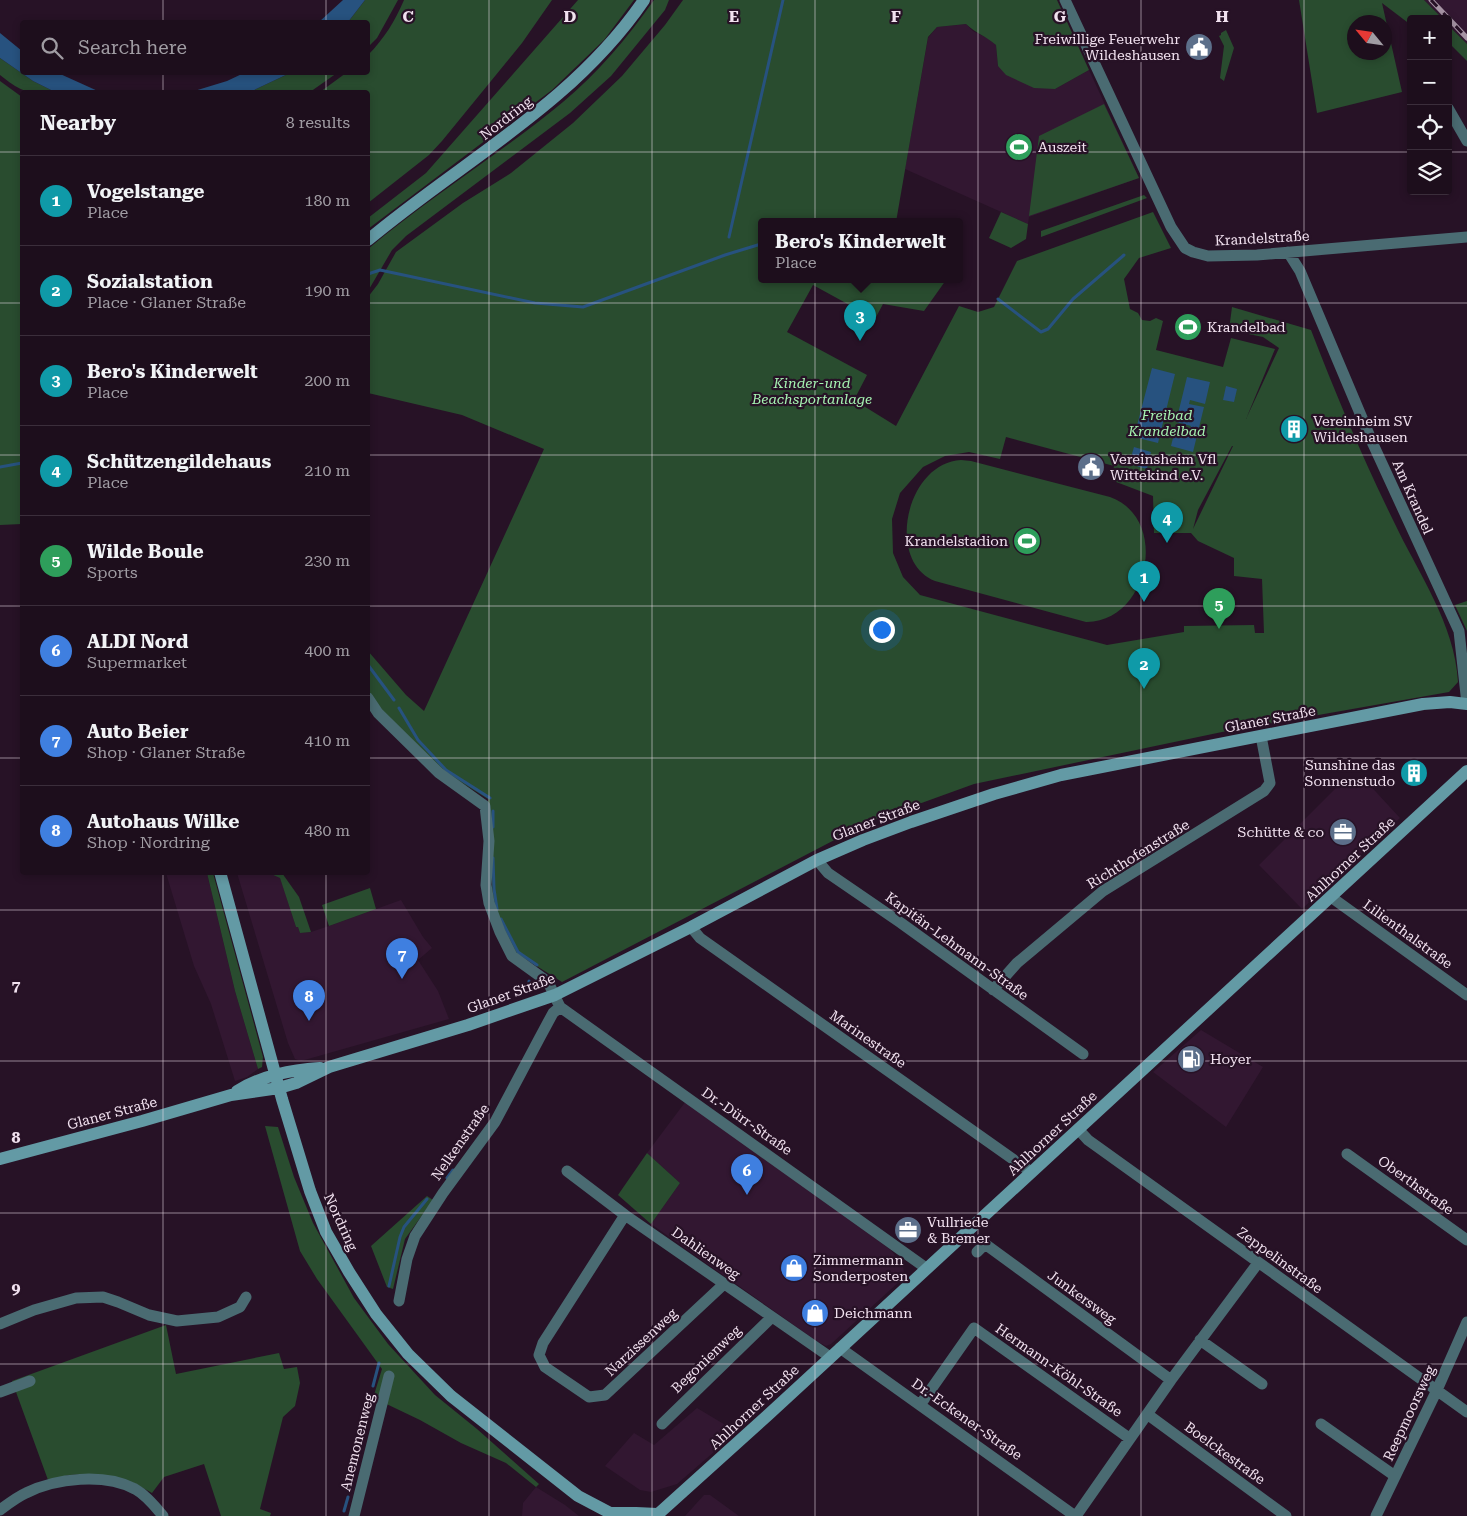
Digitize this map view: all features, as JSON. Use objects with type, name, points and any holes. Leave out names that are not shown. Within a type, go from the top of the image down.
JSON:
[{"type":"street","name":"Nordring","points":[[370,238],[559,95],[608,46],[631,20],[644,0]]},
{"type":"street","name":"Krandelstraße","points":[[1065,0],[1171,227],[1185,248],[1208,256],[1288,252],[1467,237]]},
{"type":"street","points":[[1452,115],[1467,141]]},
{"type":"street","name":"Am Krandel","points":[[1288,252],[1300,271],[1373,444],[1459,631],[1467,704]]},
{"type":"street","name":"Glaner Straße","points":[[0,1159],[154,1118],[231,1095],[279,1088],[296,1083],[329,1067],[468,1025],[558,1001],[817,860],[911,822],[994,794],[1051,778],[1423,704],[1450,702],[1467,704]]},
{"type":"street","name":"Dr.-Dürr-Straße","points":[[373,715],[439,773],[485,806],[488,842],[486,885],[489,903],[512,956],[548,982],[558,1001],[926,1268]]},
{"type":"street","name":"Richthofenstraße","points":[[993,990],[1017,963],[1103,891],[1264,791],[1270,783],[1260,736]]},
{"type":"street","name":"Ahlhorner Straße","points":[[656,1515],[768,1415],[1467,770]]},
{"type":"street","name":"Kapitän-Lehmann-Straße","points":[[817,860],[828,873],[1083,1054]]},
{"type":"street","name":"Nordring","points":[[221,875],[275,1074],[310,1191],[326,1232],[349,1272],[376,1314],[408,1354],[452,1396],[578,1496],[613,1515]]},
{"type":"street","name":"Lilienthalstraße","points":[[1331,897],[1467,995]]},
{"type":"street","name":"Marinestraße","points":[[691,927],[700,938],[1031,1172]]},
{"type":"street","name":"Nelkenstraße","points":[[399,1300],[407,1259],[415,1236],[443,1193],[495,1122],[554,1013],[558,1001]]},
{"type":"street","name":"Glaner Straße","points":[[231,1095],[275,1074],[293,1070],[329,1067]]},
{"type":"street","name":"Zeppelinstraße","points":[[1078,1129],[1088,1140],[1467,1412]]},
{"type":"street","name":"Oberthstraße","points":[[1347,1154],[1467,1240]]},
{"type":"street","name":"Dahlienweg","points":[[567,1171],[626,1215],[830,1357]]},
{"type":"street","name":"Narzissenweg","points":[[626,1215],[543,1343],[539,1355],[545,1367],[589,1397],[605,1395],[724,1284]]},
{"type":"street","name":"Junkersweg","points":[[977,1252],[985,1244],[1170,1380]]},
{"type":"street","points":[[1076,1516],[1170,1380],[1258,1263]]},
{"type":"street","points":[[0,1324],[34,1310],[76,1298],[104,1298],[149,1315],[177,1320],[218,1317],[240,1307],[246,1297]]},
{"type":"street","name":"Begonienweg","points":[[662,1424],[772,1317]]},
{"type":"street","name":"Reepmoorsweg","points":[[1376,1516],[1437,1390],[1467,1322]]},
{"type":"street","name":"Hermann-Köhl-Straße","points":[[920,1404],[974,1328],[1129,1438]]},
{"type":"street","points":[[1200,1340],[1262,1384]]},
{"type":"street","name":"Dr.-Eckener-Straße","points":[[840,1348],[1076,1516]]},
{"type":"street","name":"Anemonenweg","points":[[354,1516],[389,1376]]},
{"type":"street","points":[[0,1392],[30,1381]]},
{"type":"street","name":"Boelckestraße","points":[[1147,1414],[1286,1516]]},
{"type":"street","points":[[1321,1424],[1395,1476]]},
{"type":"street","points":[[0,1510],[25,1493],[54,1483],[102,1479],[135,1489],[152,1503],[163,1516]]},
{"type":"street","name":"Nordring","points":[[578,1496],[596,1516]]},
{"type":"street","points":[[613,1515],[628,1512],[656,1515]]},
{"type":"shaded area","points":[[1424,0],[1467,0],[1467,44],[1452,29],[1452,15],[1439,15]]},
{"type":"shaded area","points":[[966,24],[973,31],[996,45],[998,66],[1055,89],[1089,70],[1139,178],[1029,217],[1028,224],[905,169],[928,38],[937,27]]},
{"type":"shaded area","points":[[1365,780],[1400,818],[1302,909],[1259,865],[1341,783]]},
{"type":"shaded area","points":[[167,875],[207,875],[235,991],[258,1069],[247,1077],[235,1081],[211,1004],[194,966]]},
{"type":"shaded area","points":[[238,875],[274,875],[280,877],[296,927],[298,927],[300,933],[311,932],[401,900],[423,937],[432,948],[418,960],[438,991],[449,1019],[301,1061],[295,1059],[288,1043]]},
{"type":"shaded area","points":[[1201,1030],[1263,1067],[1226,1127],[1153,1072]]},
{"type":"shaded area","points":[[686,1101],[891,1250],[903,1266],[904,1273],[901,1280],[831,1344],[826,1346],[818,1342],[651,1224],[680,1183],[647,1153]]},
{"type":"shaded area","points":[[697,1408],[737,1432],[677,1484],[651,1492],[640,1490],[605,1466],[634,1433],[654,1445]]},
{"type":"shaded area","points":[[536,1487],[579,1516],[522,1516],[523,1503]]},
{"type":"shaded area","points":[[704,1495],[710,1495],[739,1516],[685,1516]]},
{"type":"green space","points":[[365,0],[398,0],[377,38],[370,45],[370,20],[350,20]]},
{"type":"green space","points":[[404,0],[552,0],[522,43],[442,141],[429,155],[370,201],[370,90],[323,90],[343,75],[370,75],[370,53],[389,29]]},
{"type":"green space","points":[[578,0],[634,0],[604,40],[552,90],[370,227],[370,216],[426,173]]},
{"type":"green space","points":[[654,0],[669,0],[665,10],[611,76],[570,113],[406,236],[392,250],[370,288],[370,247],[563,102],[612,54]]},
{"type":"green space","points":[[683,0],[1057,0],[1089,70],[1055,89],[1034,88],[1006,75],[998,66],[996,45],[966,24],[937,27],[928,37],[897,218],[758,218],[758,283],[944,283],[924,311],[883,304],[875,319],[813,285],[787,332],[867,375],[854,400],[896,426],[959,306],[978,312],[994,307],[1017,261],[1153,212],[1171,248],[1139,258],[1124,279],[1130,309],[1138,313],[1142,320],[1150,321],[1156,318],[1163,321],[1156,350],[1223,367],[1231,338],[1275,349],[1246,419],[1279,348],[1263,337],[1229,330],[1232,307],[1311,330],[1371,475],[1443,619],[1455,661],[1458,682],[1449,692],[1222,732],[974,784],[869,822],[562,982],[516,953],[503,931],[493,905],[488,799],[440,769],[370,695],[370,653],[406,695],[424,711],[544,449],[462,415],[370,393],[370,294],[396,252],[463,203],[511,173],[573,123],[622,76],[665,25]],"holes":[[[1006,437],[1114,466],[1111,480],[1153,496],[1154,533],[1191,533],[1198,541],[1234,558],[1234,576],[1262,579],[1264,633],[1255,633],[1254,625],[1184,626],[1184,632],[1107,645],[920,595],[903,577],[893,553],[892,519],[900,493],[923,467],[945,456],[969,452],[1000,459]],[[1233,446],[1193,529],[1198,510]]]},
{"type":"green space","points":[[1299,0],[1424,0],[1439,15],[1407,15],[1407,22],[1382,3],[1385,15],[1347,15],[1347,60],[1392,60],[1392,48],[1402,92],[1317,113]]},
{"type":"green space","points":[[1452,29],[1467,44],[1467,61],[1452,46]]},
{"type":"green space","points":[[1226,30],[1234,48],[1224,81],[1220,78],[1224,46],[1219,36]]},
{"type":"green space","points":[[0,58],[20,72],[20,75],[24,75],[51,90],[23,90],[0,75]]},
{"type":"green space","points":[[286,75],[334,75],[313,90],[254,90]]},
{"type":"green space","points":[[0,81],[20,96],[20,524],[0,525]]},
{"type":"green space","points":[[1104,104],[1139,178],[1029,216],[1039,136]]},
{"type":"green space","points":[[1144,195],[1147,198],[1041,237],[1041,231]]},
{"type":"green space","points":[[1001,212],[1028,224],[1026,239],[1011,248],[989,238]]},
{"type":"green space","name":"Krandelstadion","points":[[961,460],[1110,497],[1129,509],[1141,526],[1146,546],[1144,568],[1137,589],[1124,606],[1107,618],[1086,622],[935,581],[920,570],[910,554],[907,535],[909,514],[915,494],[927,477],[942,465]]},
{"type":"green space","points":[[1467,601],[1467,631],[1455,605]]},
{"type":"green space","points":[[207,875],[214,875],[263,1057],[262,1067],[258,1069],[235,991]]},
{"type":"green space","points":[[273,875],[283,875],[299,897],[311,932],[300,933],[298,927],[296,927],[280,878]]},
{"type":"green space","points":[[370,888],[376,909],[329,926],[322,905]]},
{"type":"green space","points":[[265,1126],[278,1127],[294,1177],[313,1223],[354,1298],[388,1344],[435,1395],[539,1484],[536,1487],[506,1463],[461,1443],[420,1420],[376,1399],[374,1395],[382,1369],[317,1279],[300,1251]]},
{"type":"green space","points":[[647,1153],[680,1183],[651,1224],[618,1195]]},
{"type":"green space","points":[[427,1196],[433,1200],[405,1239],[393,1289],[387,1287],[371,1246]]},
{"type":"green space","points":[[166,1325],[176,1374],[279,1353],[284,1369],[297,1367],[300,1383],[295,1406],[283,1417],[260,1509],[271,1513],[270,1516],[221,1516],[204,1464],[164,1477],[152,1493],[134,1483],[90,1474],[69,1475],[48,1480],[12,1381]]},
{"type":"water","points":[[343,0],[365,0],[350,20],[321,20]]},
{"type":"water","points":[[0,33],[20,49],[20,72],[0,58]]},
{"type":"water","points":[[24,75],[62,75],[96,90],[51,90]]},
{"type":"water","points":[[240,75],[286,75],[254,90],[198,90]]},
{"type":"water","points":[[1152,368],[1175,374],[1158,443],[1134,437]]},
{"type":"water","points":[[1187,377],[1210,382],[1205,404],[1190,400],[1189,404],[1204,407],[1193,452],[1171,446],[1176,426],[1190,429],[1191,426],[1176,422]]},
{"type":"water","points":[[1226,386],[1237,389],[1234,402],[1223,400]]},
{"type":"water","points":[[1134,447],[1151,452],[1147,469],[1129,464]]},
{"type":"waterway","points":[[729,237],[783,0]]},
{"type":"waterway","points":[[370,273],[380,270],[535,303],[583,307],[725,255],[758,245]]},
{"type":"waterway","points":[[998,299],[1041,332],[1048,329],[1073,299],[1124,255]]},
{"type":"waterway","points":[[0,467],[20,463]]},
{"type":"waterway","points":[[370,668],[394,700]]},
{"type":"waterway","points":[[399,708],[418,740],[446,770],[490,798]]},
{"type":"waterway","points":[[493,811],[493,827]]},
{"type":"waterway","points":[[493,858],[497,909]]},
{"type":"waterway","points":[[501,919],[518,952],[537,965]]},
{"type":"waterway","points":[[529,981],[529,990]]},
{"type":"waterway","points":[[447,1178],[453,1170]]},
{"type":"waterway","points":[[389,1286],[404,1227],[427,1199]]},
{"type":"waterway","points":[[373,1386],[379,1363]]},
{"type":"waterway","points":[[352,1484],[366,1416]]},
{"type":"waterway","points":[[344,1511],[348,1497]]},
{"type":"railway","points":[[1431,0],[1467,38]]},
{"type":"place","name":"Freiwillige Feuerwehr Wildeshausen","points":[[1199,47]]},
{"type":"place","name":"Auszeit","points":[[1019,147]]},
{"type":"place","name":"Krandelbad","points":[[1188,327]]},
{"type":"place","name":"Bero's Kinderwelt","points":[[860,341]]},
{"type":"place","name":"Vereinheim SV Wildeshausen","points":[[1294,429]]},
{"type":"place","name":"Vereinsheim Vfl Wittekind e.V.","points":[[1091,467]]},
{"type":"place","name":"Krandelstadion","points":[[1027,541]]},
{"type":"place","name":"Schützengildehaus","points":[[1167,543]]},
{"type":"place","name":"Vogelstange","points":[[1144,602]]},
{"type":"place","name":"Wilde Boule","points":[[1219,629]]},
{"type":"place","name":"Sozialstation","points":[[1144,689]]},
{"type":"place","name":"Sunshine das Sonnenstudo","points":[[1414,773]]},
{"type":"place","name":"Schütte & co","points":[[1343,832]]},
{"type":"place","name":"Auto Beier","points":[[402,979]]},
{"type":"place","name":"Autohaus Wilke","points":[[309,1021]]},
{"type":"place","name":"Hoyer","points":[[1191,1059]]},
{"type":"place","name":"ALDI Nord","points":[[747,1195]]},
{"type":"place","name":"Vullriede & Bremer","points":[[908,1230]]},
{"type":"place","name":"Zimmermann Sonderposten","points":[[794,1268]]},
{"type":"place","name":"Deichmann","points":[[815,1313]]},
{"type":"park label","name":"Kinder-und Beachsportanlage","points":[[812,392]]},
{"type":"park label","name":"Freibad Krandelbad","points":[[1167,424]]}]
